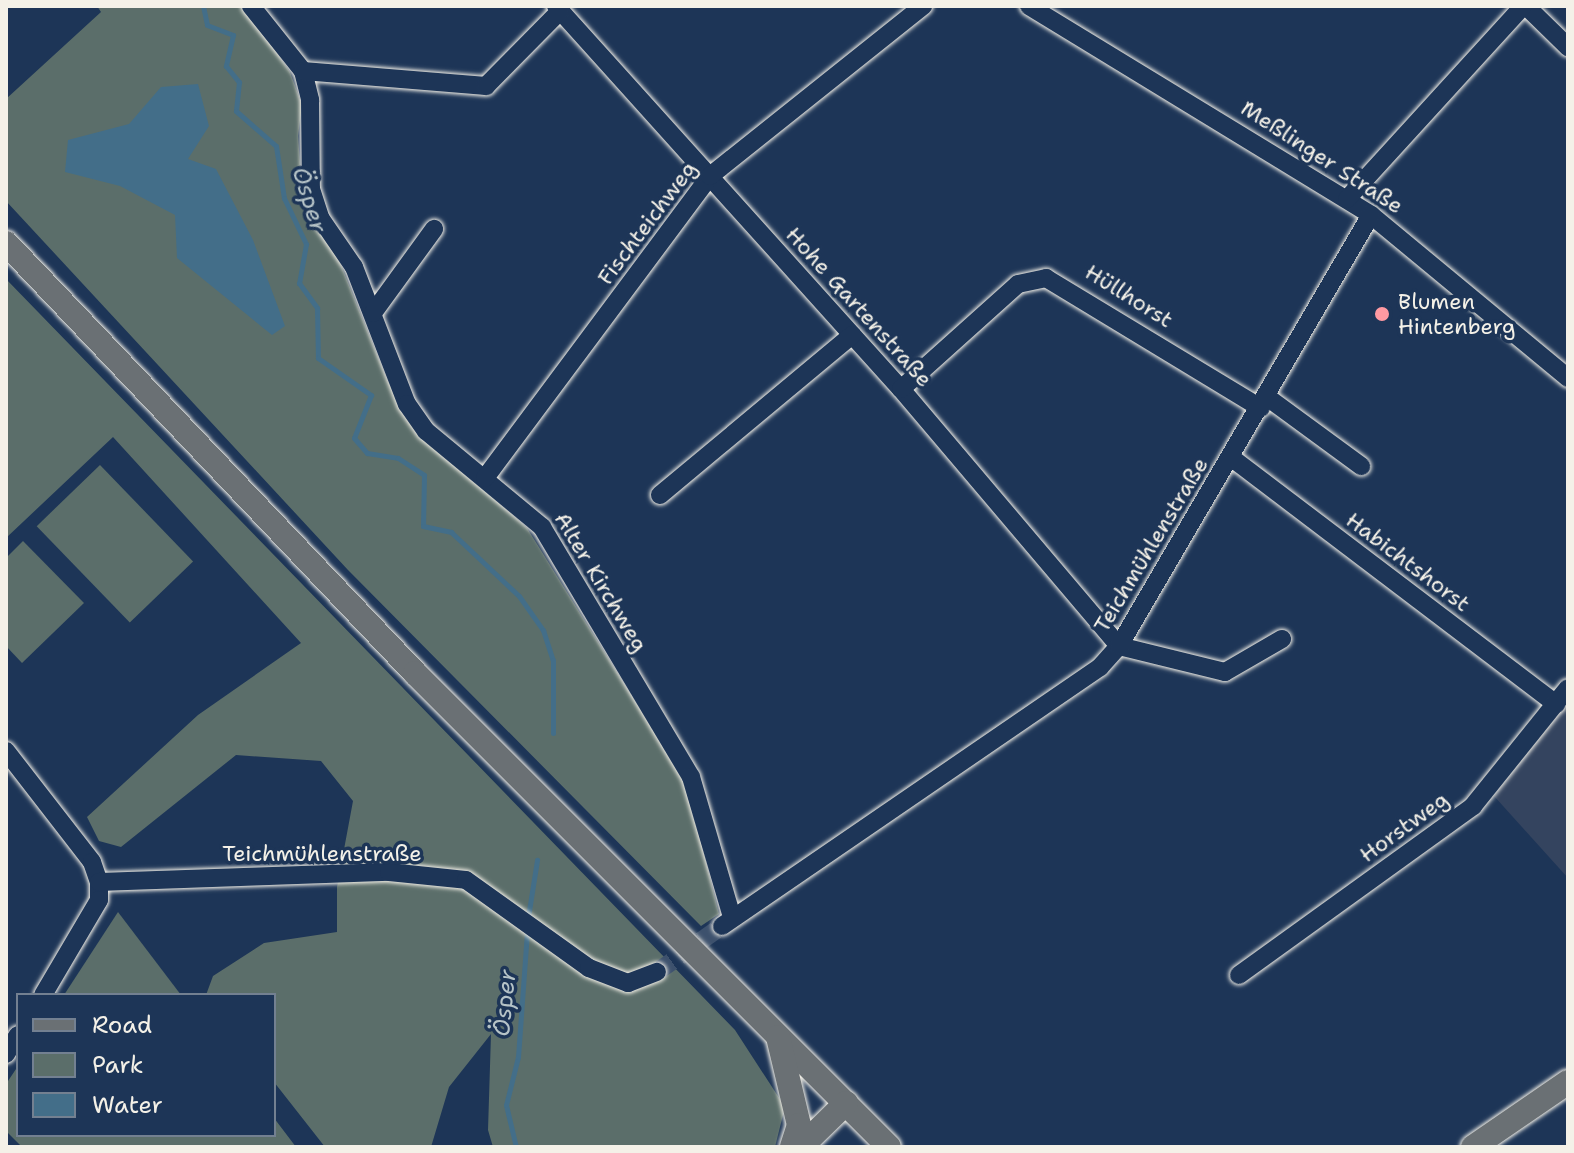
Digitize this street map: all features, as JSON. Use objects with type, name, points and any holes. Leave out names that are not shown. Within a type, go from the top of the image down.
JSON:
[{"type":"main road","points":[[6,243],[415,673],[889,1147]]},
{"type":"main road","points":[[778,1034],[799,1125],[792,1147]]},
{"type":"main road","points":[[1473,1147],[1568,1082]]},
{"type":"main road","points":[[801,1147],[846,1103]]},
{"type":"street","name":"Alter Kirchweg","points":[[251,6],[303,71],[310,100],[311,189],[373,313],[407,404],[426,431],[542,527],[691,777],[727,922]]},
{"type":"street","name":"Fischteichweg","points":[[485,478],[710,176],[923,6]]},
{"type":"street","name":"Meßlinger Straße","points":[[1029,6],[1371,215],[1568,378]]},
{"type":"street","points":[[1347,199],[1524,6],[1568,47]]},
{"type":"street","points":[[303,71],[486,86],[558,8]]},
{"type":"street","name":"Hohe Gartenstraße","points":[[558,8],[901,389],[1119,646]]},
{"type":"street","name":"Teichmühlenstraße","points":[[727,922],[1100,667],[1119,646],[1232,458],[1371,215]]},
{"type":"street","points":[[373,313],[434,229]]},
{"type":"street","name":"Hüllhorst","points":[[901,389],[1018,284],[1046,278],[1264,402],[1361,466]]},
{"type":"street","points":[[660,495],[852,335]]},
{"type":"street","name":"Habichtshorst","points":[[1232,458],[1556,704]]},
{"type":"street","points":[[1119,646],[1225,672],[1282,639]]},
{"type":"street","name":"Horstweg","points":[[1239,975],[1473,806],[1568,688]]},
{"type":"street","points":[[6,751],[92,862],[99,882],[99,900],[44,993]]},
{"type":"street","name":"Teichmühlenstraße","points":[[99,882],[389,872],[466,880],[589,968],[628,983],[657,972]]},
{"type":"shaded area","points":[[1568,693],[1568,878],[1494,796]]},
{"type":"green space","points":[[97,6],[244,6],[290,72],[302,105],[298,136],[303,201],[341,265],[388,382],[422,436],[527,528],[686,783],[719,914],[701,926],[348,570],[6,201],[6,99],[101,12]]},
{"type":"green space","points":[[6,279],[735,1030],[785,1107],[775,1147],[493,1147],[488,1130],[491,1034],[449,1087],[431,1147],[325,1147],[276,1085],[276,993],[207,993],[213,976],[264,943],[337,932],[337,887],[353,801],[321,761],[236,755],[121,847],[99,841],[87,817],[198,715],[301,643],[113,437],[6,538]]},
{"type":"green space","points":[[100,465],[193,561],[130,623],[37,526]]},
{"type":"green space","points":[[23,541],[84,603],[22,663],[6,646],[6,558]]},
{"type":"green space","points":[[118,912],[179,993],[65,993]]},
{"type":"green space","points":[[16,1069],[16,1137],[276,1137],[276,1121],[296,1147],[22,1147],[6,1131],[6,1084]]},
{"type":"water","points":[[198,84],[209,126],[188,159],[216,169],[253,240],[285,326],[272,335],[177,258],[175,215],[120,186],[65,172],[68,140],[129,124],[161,87]]},
{"type":"waterway","name":"Ösper","points":[[203,6],[207,25],[233,35],[226,66],[239,82],[236,111],[276,146],[284,198],[306,244],[299,283],[317,308],[318,358],[371,395],[354,438],[367,453],[398,458],[424,475],[423,526],[451,532],[519,596],[543,630],[553,660],[553,733]]},
{"type":"waterway","name":"Ösper","points":[[528,917],[537,860]]},
{"type":"waterway","name":"Ösper","points":[[516,1147],[506,1105],[518,1057],[527,931]]},
{"type":"tunnel","points":[[657,972],[722,926]]},
{"type":"place","name":"Blumen Hintenberg","points":[[1382,314]]}]
